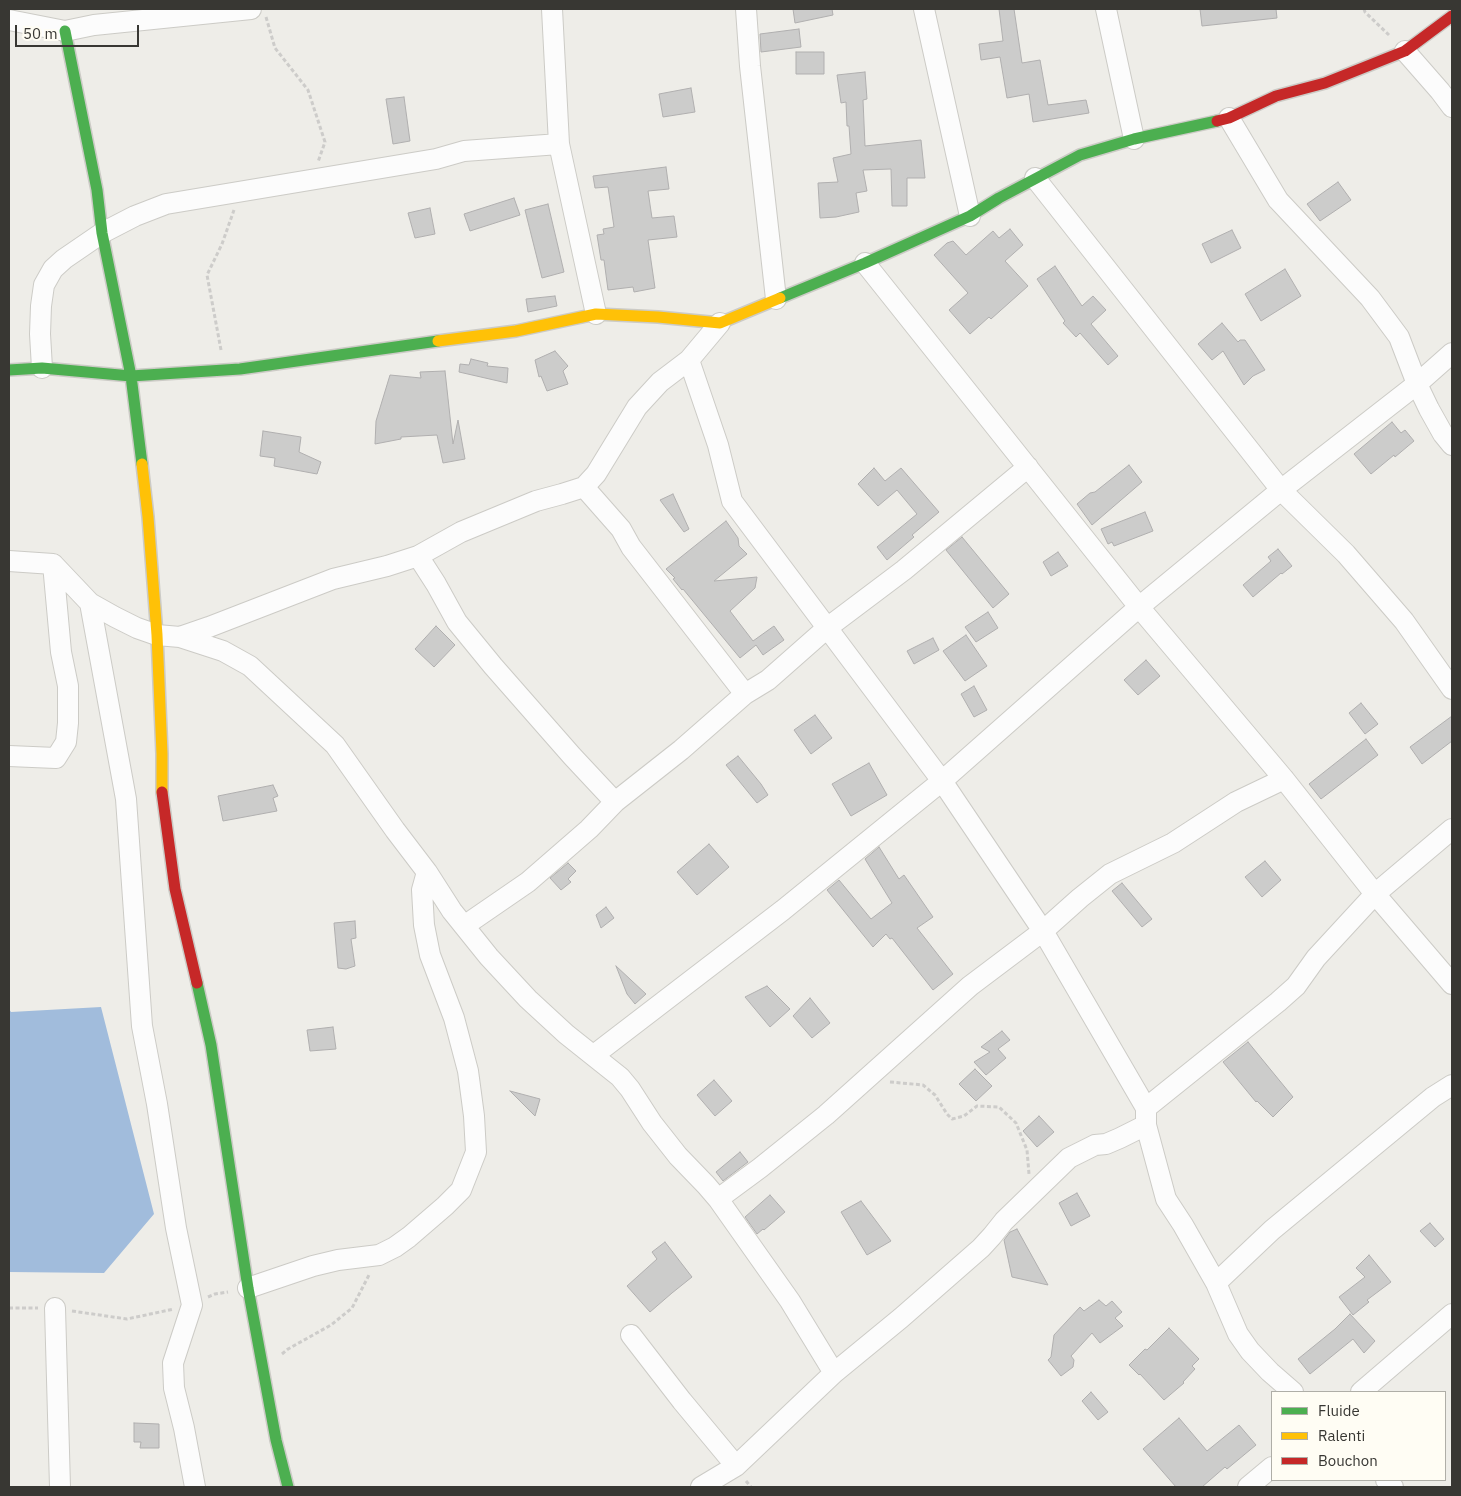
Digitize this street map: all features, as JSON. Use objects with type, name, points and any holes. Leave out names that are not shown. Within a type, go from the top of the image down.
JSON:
[{"type":"street","points":[[552,9],[559,144],[596,314]]},
{"type":"street","points":[[746,9],[750,66],[776,298]]},
{"type":"street","points":[[924,9],[970,216]]},
{"type":"street","points":[[1106,9],[1134,139]]},
{"type":"street","points":[[9,20],[65,31],[93,17],[258,15]]},
{"type":"street","points":[[180,637],[333,578],[387,566],[418,556],[462,532],[527,504],[584,487],[596,474],[637,407],[660,382],[689,360],[720,323],[776,298],[865,263],[970,216],[1035,178],[1080,155],[1134,139],[1229,118],[1276,96],[1325,83],[1405,51],[1452,16]]},
{"type":"street","points":[[65,31],[97,190],[102,233],[131,376],[148,517],[158,635],[162,797],[168,840],[176,889],[211,1045],[248,1288],[276,1440],[288,1487]]},
{"type":"street","points":[[1405,51],[1440,91],[1452,108]]},
{"type":"street","points":[[1229,118],[1278,200],[1370,298],[1399,337],[1417,384],[1438,425],[1452,445]]},
{"type":"street","points":[[42,368],[41,306],[44,285],[52,269],[102,233],[135,216],[166,204],[436,159],[464,151],[559,144]]},
{"type":"street","points":[[1035,178],[1282,490],[1346,554],[1404,621],[1452,689]]},
{"type":"street","points":[[865,263],[1138,607],[1284,779],[1375,894],[1452,984]]},
{"type":"street","points":[[9,370],[42,368],[131,376],[225,370],[516,331],[596,314],[720,323]]},
{"type":"street","points":[[594,1055],[783,910],[942,781],[1138,607],[1452,354]]},
{"type":"street","points":[[689,360],[718,445],[732,501],[942,781],[1043,931],[1146,1116],[1166,1199],[1216,1283],[1238,1334],[1250,1351],[1270,1372],[1293,1391]]},
{"type":"street","points":[[464,926],[528,882],[589,829],[615,802],[681,750],[745,694],[768,680],[827,628],[904,570],[1028,467]]},
{"type":"street","points":[[584,487],[621,529],[631,547],[745,694]]},
{"type":"street","points":[[418,556],[457,622],[493,666],[615,802]]},
{"type":"street","points":[[9,561],[53,564],[90,603],[137,628],[158,635],[180,637],[223,651],[250,666],[335,745],[394,830],[427,872],[452,912],[489,958],[528,999],[566,1034],[620,1077],[678,1156],[718,1199],[790,1301],[834,1373]]},
{"type":"street","points":[[9,756],[56,758],[66,742],[68,686],[61,652],[53,564]]},
{"type":"street","points":[[90,603],[126,799],[142,1026],[157,1104],[176,1228],[192,1305],[173,1363],[174,1388],[195,1487]]},
{"type":"street","points":[[718,1199],[766,1163],[860,1085],[970,986],[1043,931],[1110,874],[1173,843],[1236,802],[1284,779]]},
{"type":"street","points":[[701,1487],[736,1466],[834,1373],[901,1318],[981,1248],[1004,1221],[1069,1158],[1095,1145],[1106,1144],[1120,1138],[1278,1002],[1296,986],[1316,958],[1375,894],[1452,829]]},
{"type":"street","points":[[248,1288],[313,1266],[338,1260],[379,1255],[410,1237],[461,1190],[476,1152],[474,1116],[468,1071],[454,1018],[430,955],[424,925],[422,890],[427,872]]},
{"type":"street","points":[[1216,1283],[1272,1230],[1433,1097],[1452,1085]]},
{"type":"street","points":[[55,1308],[60,1487]]},
{"type":"street","points":[[1361,1391],[1452,1314]]},
{"type":"street","points":[[631,1335],[736,1466]]},
{"type":"street","points":[[1248,1487],[1271,1468]]},
{"type":"path","points":[[1364,9],[1405,51]]},
{"type":"path","points":[[258,15],[275,48],[308,90],[325,142],[312,179]]},
{"type":"path","points":[[225,370],[206,275],[222,244],[240,191]]},
{"type":"path","points":[[860,1085],[885,1081],[923,1085],[935,1095],[952,1119],[964,1116],[977,1106],[999,1107],[1016,1123],[1027,1150],[1029,1174],[1023,1204]]},
{"type":"path","points":[[276,1359],[288,1349],[331,1325],[352,1308],[379,1255]]},
{"type":"path","points":[[9,1308],[55,1308],[127,1319],[192,1305],[215,1294],[248,1288]]},
{"type":"water","points":[[101,1007],[154,1214],[104,1273],[9,1272],[9,1009],[11,1012]]},
{"type":"building","points":[[793,9],[832,9],[833,15],[795,23]]},
{"type":"building","points":[[999,9],[1014,9],[1022,63],[1040,60],[1048,105],[1086,100],[1089,113],[1033,122],[1029,94],[1007,98],[1000,57],[981,60],[979,44],[1003,41]]},
{"type":"building","points":[[1200,9],[1276,9],[1277,18],[1202,26]]},
{"type":"building","points":[[799,29],[801,47],[761,52],[760,34]]},
{"type":"building","points":[[796,52],[824,52],[824,74],[796,74]]},
{"type":"building","points":[[865,72],[867,99],[863,100],[865,146],[921,140],[925,178],[907,178],[907,206],[892,206],[891,169],[863,170],[867,191],[856,193],[859,212],[820,218],[818,183],[838,182],[833,158],[851,154],[846,102],[841,103],[837,75]]},
{"type":"building","points":[[691,88],[695,112],[663,117],[659,94]]},
{"type":"building","points":[[404,97],[410,141],[393,144],[386,99]]},
{"type":"building","points":[[666,167],[669,189],[648,191],[652,218],[674,216],[677,237],[648,240],[655,288],[634,292],[633,287],[608,290],[604,260],[601,260],[597,235],[604,234],[603,229],[614,227],[608,187],[595,188],[593,176]]},
{"type":"building","points":[[1338,182],[1351,200],[1320,221],[1307,204]]},
{"type":"building","points":[[514,198],[520,215],[470,231],[464,214]]},
{"type":"building","points":[[548,204],[564,272],[542,278],[525,210]]},
{"type":"building","points":[[430,208],[435,234],[415,238],[408,213]]},
{"type":"building","points":[[1010,229],[1023,245],[1005,261],[1028,286],[991,319],[989,317],[970,334],[949,310],[968,293],[934,255],[947,243],[953,241],[966,255],[993,231],[999,238]]},
{"type":"building","points":[[1232,230],[1241,248],[1211,263],[1202,244]]},
{"type":"building","points":[[1055,266],[1082,306],[1093,296],[1106,310],[1091,324],[1118,356],[1108,365],[1080,333],[1076,337],[1063,323],[1065,321],[1037,279]]},
{"type":"building","points":[[1285,269],[1301,296],[1261,321],[1245,294]]},
{"type":"building","points":[[555,296],[557,306],[528,312],[526,299]]},
{"type":"building","points":[[1222,323],[1238,342],[1245,340],[1265,370],[1253,376],[1244,385],[1223,351],[1212,360],[1198,344]]},
{"type":"building","points":[[555,351],[568,366],[563,371],[568,384],[547,391],[541,376],[539,377],[535,360]]},
{"type":"building","points":[[471,359],[488,363],[487,366],[508,368],[507,383],[459,372],[460,364],[469,365]]},
{"type":"building","points":[[445,371],[453,444],[458,420],[465,459],[443,463],[437,435],[401,437],[401,439],[375,444],[376,421],[390,375],[421,378],[420,372]]},
{"type":"building","points":[[1392,422],[1401,433],[1405,430],[1414,441],[1371,474],[1354,454]]},
{"type":"building","points":[[263,431],[301,437],[299,452],[321,462],[317,474],[274,466],[275,458],[260,456]]},
{"type":"building","points":[[1129,465],[1142,482],[1092,525],[1077,504]]},
{"type":"building","points":[[874,468],[885,481],[901,468],[939,512],[887,560],[877,547],[917,514],[897,490],[878,506],[858,484]]},
{"type":"building","points":[[673,494],[689,529],[684,532],[660,500]]},
{"type":"building","points":[[1145,512],[1153,531],[1114,546],[1112,542],[1108,544],[1101,529]]},
{"type":"building","points":[[726,521],[738,538],[739,546],[747,554],[714,581],[757,577],[755,588],[730,611],[753,641],[774,626],[784,640],[763,655],[756,645],[740,658],[666,569]]},
{"type":"building","points":[[962,537],[1009,594],[993,608],[946,550]]},
{"type":"building","points":[[1278,549],[1292,566],[1253,597],[1243,585],[1271,561],[1268,557]]},
{"type":"building","points":[[1058,552],[1068,566],[1051,576],[1043,562]]},
{"type":"building","points":[[988,612],[998,628],[976,642],[965,627]]},
{"type":"building","points":[[436,626],[455,645],[434,667],[415,649]]},
{"type":"building","points":[[966,635],[987,666],[965,681],[943,651]]},
{"type":"building","points":[[933,638],[939,650],[914,664],[907,651]]},
{"type":"building","points":[[1146,660],[1160,676],[1138,695],[1124,680]]},
{"type":"building","points":[[974,686],[987,710],[974,717],[961,694]]},
{"type":"building","points":[[1361,703],[1378,724],[1365,734],[1349,713]]},
{"type":"building","points":[[815,715],[832,738],[811,754],[794,730]]},
{"type":"building","points":[[1452,716],[1452,741],[1422,764],[1410,747]]},
{"type":"building","points":[[1366,739],[1378,755],[1321,799],[1309,784]]},
{"type":"building","points":[[738,756],[768,795],[757,803],[726,765]]},
{"type":"building","points":[[869,763],[887,795],[851,816],[832,784]]},
{"type":"building","points":[[273,785],[278,796],[273,798],[277,811],[223,821],[218,796]]},
{"type":"building","points":[[709,844],[729,867],[697,895],[677,872]]},
{"type":"building","points":[[879,847],[899,879],[904,875],[933,917],[917,928],[953,974],[933,990],[892,938],[890,939],[886,934],[873,947],[827,890],[839,880],[871,919],[892,903],[865,859]]},
{"type":"building","points":[[1265,861],[1281,880],[1262,897],[1245,877]]},
{"type":"building","points":[[568,863],[576,871],[568,879],[571,882],[561,890],[550,878]]},
{"type":"building","points":[[1122,883],[1152,919],[1142,927],[1112,891]]},
{"type":"building","points":[[606,907],[614,918],[601,928],[596,915]]},
{"type":"building","points":[[355,921],[356,938],[351,939],[355,966],[346,969],[338,968],[334,923]]},
{"type":"building","points":[[616,966],[646,994],[635,1004],[627,994]]},
{"type":"building","points":[[767,986],[790,1009],[770,1027],[745,997]]},
{"type":"building","points":[[810,998],[830,1023],[812,1038],[793,1016]]},
{"type":"building","points":[[333,1027],[336,1049],[310,1051],[307,1030]]},
{"type":"building","points":[[1002,1031],[1010,1040],[998,1049],[1006,1058],[986,1075],[974,1062],[990,1052],[981,1047]]},
{"type":"building","points":[[1248,1042],[1293,1097],[1273,1117],[1256,1102],[1223,1062]]},
{"type":"building","points":[[975,1069],[992,1086],[976,1101],[959,1084]]},
{"type":"building","points":[[714,1080],[732,1101],[715,1116],[697,1095]]},
{"type":"building","points":[[510,1091],[540,1099],[535,1116]]},
{"type":"building","points":[[1039,1116],[1054,1132],[1037,1147],[1023,1131]]},
{"type":"building","points":[[740,1152],[748,1162],[723,1181],[716,1172]]},
{"type":"building","points":[[1077,1193],[1090,1216],[1071,1226],[1059,1203]]},
{"type":"building","points":[[770,1195],[785,1212],[757,1234],[745,1217]]},
{"type":"building","points":[[861,1201],[891,1241],[867,1255],[841,1212]]},
{"type":"building","points":[[1430,1223],[1444,1239],[1435,1247],[1420,1231]]},
{"type":"building","points":[[1017,1229],[1048,1285],[1012,1277],[1004,1240],[1010,1232]]},
{"type":"building","points":[[665,1242],[692,1277],[650,1312],[627,1286],[657,1259],[652,1252]]},
{"type":"building","points":[[1369,1255],[1391,1282],[1367,1300],[1369,1302],[1353,1315],[1339,1297],[1365,1277],[1356,1268]]},
{"type":"building","points":[[1099,1300],[1106,1306],[1112,1301],[1122,1312],[1115,1318],[1123,1326],[1100,1343],[1092,1333],[1071,1356],[1074,1360],[1073,1367],[1061,1376],[1048,1360],[1051,1357],[1054,1335],[1080,1307],[1084,1311]]},
{"type":"building","points":[[1350,1314],[1375,1341],[1364,1353],[1353,1339],[1310,1374],[1298,1359],[1335,1329]]},
{"type":"building","points":[[1169,1328],[1199,1359],[1192,1366],[1195,1369],[1184,1383],[1164,1400],[1129,1365]]},
{"type":"building","points":[[1091,1392],[1108,1412],[1098,1420],[1082,1401]]},
{"type":"building","points":[[1179,1418],[1207,1451],[1239,1425],[1256,1445],[1227,1469],[1225,1467],[1202,1487],[1176,1487],[1143,1449]]},
{"type":"building","points":[[134,1423],[159,1424],[159,1448],[140,1448],[141,1442],[134,1442]]},
{"type":"traffic: fast","points":[[65,31],[97,190],[102,233],[131,376],[142,464]]},
{"type":"traffic: fast","points":[[780,298],[865,263],[970,216],[999,198],[1080,155],[1134,139],[1217,121]]},
{"type":"traffic: fast","points":[[9,370],[42,368],[131,376],[240,369],[438,341]]},
{"type":"traffic: fast","points":[[197,983],[211,1045],[248,1288],[276,1440],[288,1487]]},
{"type":"traffic: slow","points":[[438,341],[516,331],[596,314],[720,323],[780,298]]},
{"type":"traffic: slow","points":[[142,464],[157,635],[162,792]]},
{"type":"traffic: jam","points":[[1217,121],[1229,118],[1276,96],[1325,83],[1405,51],[1452,16]]},
{"type":"traffic: jam","points":[[162,792],[175,889],[197,983]]}]
